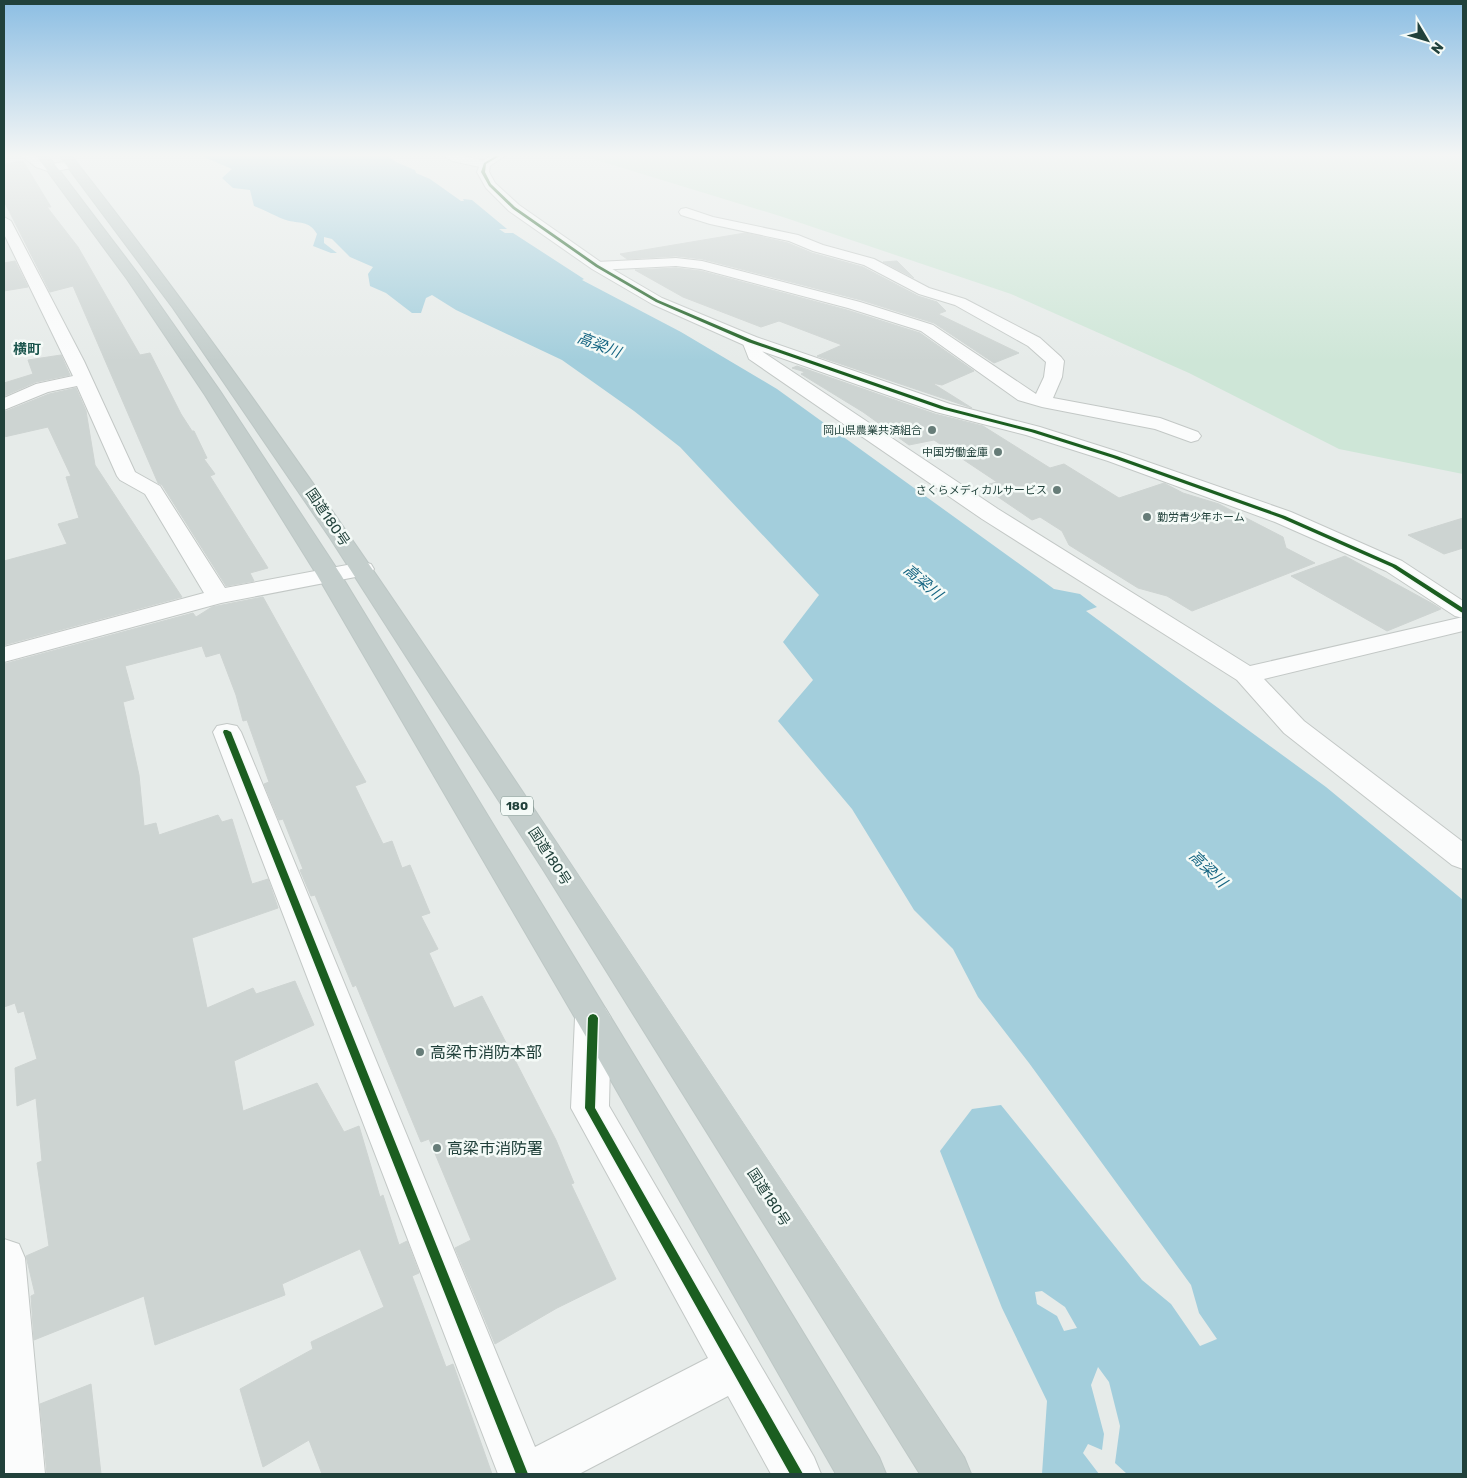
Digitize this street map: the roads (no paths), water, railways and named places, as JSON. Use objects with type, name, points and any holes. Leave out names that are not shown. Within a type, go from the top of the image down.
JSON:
[{"type":"highway","points":[[98,223],[214,395],[329,575],[862,1474]]},
{"type":"highway","name":"国道180号","points":[[107,223],[240,390],[363,569],[652,1014],[946,1474]]},
{"type":"street","points":[[5,223],[25,259],[35,286],[83,379],[126,476],[153,490],[218,596]]},
{"type":"street","points":[[535,223],[597,266],[658,300],[750,341],[943,408],[1033,431],[1115,457],[1266,510],[1394,566],[1463,611]]},
{"type":"street","points":[[723,223],[804,241],[818,248],[869,262],[924,291],[960,302],[1034,342],[1055,361],[1053,377],[1042,402]]},
{"type":"street","points":[[597,266],[676,262],[702,265],[854,304],[927,328],[1024,396],[1042,402],[1160,424],[1191,436]]},
{"type":"street","points":[[750,341],[755,355],[990,514],[1246,675],[1294,727],[1463,858]]},
{"type":"street","points":[[4,405],[42,388],[83,379]]},
{"type":"street","points":[[4,655],[218,596],[363,569]]},
{"type":"street","points":[[1246,675],[1463,624]]},
{"type":"street","points":[[227,732],[522,1474]]},
{"type":"street","points":[[593,1018],[590,1108],[797,1474]]},
{"type":"street","points":[[4,1258],[21,1474]]},
{"type":"street","points":[[531,1474],[737,1366]]},
{"type":"water","name":"高梁川","points":[[303,223],[500,223],[507,229],[499,229],[505,233],[513,233],[584,279],[582,280],[681,332],[777,389],[1054,589],[1080,594],[1097,607],[1086,611],[1326,787],[1463,900],[1463,1474],[1127,1474],[1115,1463],[1120,1426],[1109,1382],[1098,1367],[1091,1385],[1104,1434],[1102,1450],[1088,1444],[1083,1453],[1099,1474],[1042,1474],[1047,1401],[1002,1308],[940,1151],[972,1109],[1001,1105],[1142,1280],[1171,1304],[1200,1346],[1217,1339],[1199,1313],[1191,1285],[1029,1063],[978,997],[953,949],[914,910],[852,809],[778,721],[813,680],[783,642],[819,595],[680,447],[634,411],[562,360],[456,310],[432,295],[426,298],[421,313],[412,313],[386,293],[370,286],[368,274],[373,267],[350,257],[332,239],[324,237],[324,243],[337,253],[331,253],[313,246],[317,234],[311,226]],"holes":[[[1042,1291],[1065,1307],[1077,1328],[1064,1331],[1057,1316],[1037,1304],[1035,1292]]]},
{"type":"place","name":"岡山県農業共済組合","points":[[932,430]]},
{"type":"place","name":"中国労働金庫","points":[[998,452]]},
{"type":"place","name":"さくらメディカルサービス","points":[[1057,490]]},
{"type":"place","name":"勤労青少年ホーム","points":[[1147,517]]},
{"type":"place","name":"高梁市消防本部","points":[[420,1052]]},
{"type":"place","name":"高梁市消防署","points":[[437,1148]]},
{"type":"district","name":"横町","points":[[27,349]]}]
